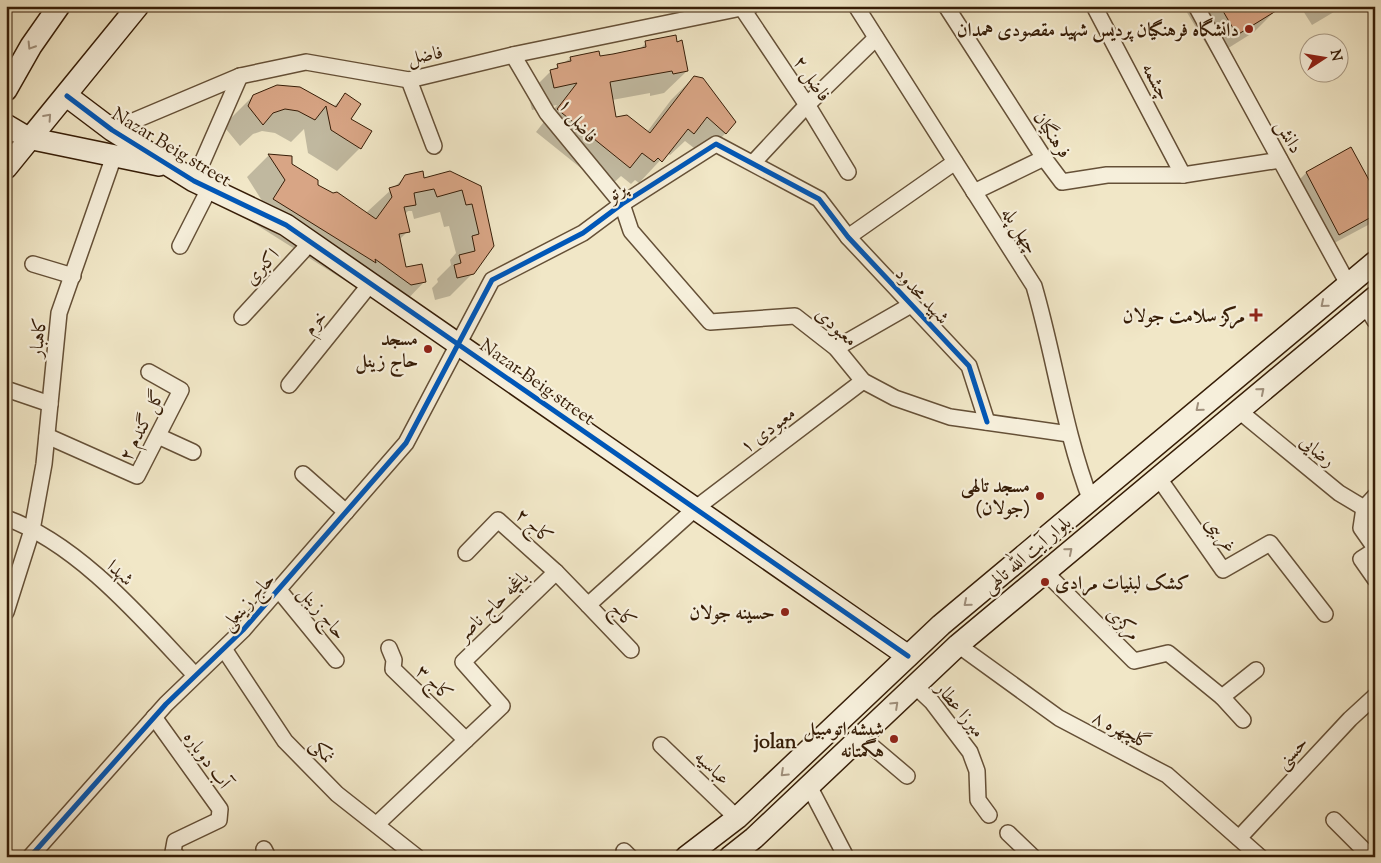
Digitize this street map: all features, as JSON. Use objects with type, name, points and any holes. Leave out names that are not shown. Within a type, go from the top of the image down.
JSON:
[{"type":"main road","points":[[6,90],[31,46],[59,6]]},
{"type":"main road","points":[[6,168],[28,138],[67,96],[120,15],[138,6]]},
{"type":"main road","name":"Nazar Beig street","points":[[67,96],[112,130],[170,167],[202,185],[286,225],[908,656]]},
{"type":"main road","name":"Nazar Beig street","points":[[6,125],[28,138],[170,167]]},
{"type":"main road","name":"بلوار آیت الله تالهی","points":[[686,857],[737,818],[941,625],[1375,262]]},
{"type":"main road","name":"بلوار آیت الله تالهی","points":[[730,857],[754,838],[958,645],[1238,410],[1371,308]]},
{"type":"main road","points":[[1091,501],[1106,520]]},
{"type":"main road","points":[[737,818],[754,838]]},
{"type":"street","name":"چهل پله","points":[[856,6],[1034,286],[1046,330],[1069,434],[1091,501]]},
{"type":"street","name":"فرهنگیان","points":[[946,6],[1044,158],[1062,182],[1106,175],[1183,174]]},
{"type":"street","name":"چشمه","points":[[1094,6],[1183,174]]},
{"type":"street","name":"دانش","points":[[1196,6],[1348,284]]},
{"type":"street","name":"فاضل","points":[[112,130],[240,76],[306,62],[409,80],[718,10],[747,7]]},
{"type":"street","name":"فاضل ۲","points":[[747,7],[848,172]]},
{"type":"street","points":[[753,163],[807,105],[876,38]]},
{"type":"street","name":"فاضل ۱","points":[[513,55],[546,113],[622,204]]},
{"type":"street","points":[[180,246],[240,76]]},
{"type":"street","points":[[409,80],[434,146]]},
{"type":"street","name":"پرتو","points":[[458,343],[492,280],[583,233],[622,204],[716,144],[819,199]]},
{"type":"street","name":"کاهبار","points":[[7,611],[32,530],[47,436],[59,313],[114,156]]},
{"type":"street","points":[[974,192],[1044,158]]},
{"type":"street","points":[[1183,174],[1280,160]]},
{"type":"street","points":[[848,237],[955,162]]},
{"type":"street","name":"شهید محدود","points":[[819,199],[848,237],[969,366],[987,422]]},
{"type":"street","name":"معبودی","points":[[622,204],[631,231],[710,322],[795,316],[836,348],[863,381],[895,398],[950,417],[1069,434]]},
{"type":"street","name":"اکبری","points":[[242,317],[310,242]]},
{"type":"street","points":[[33,264],[73,276]]},
{"type":"street","name":"خرم","points":[[289,385],[371,283]]},
{"type":"street","points":[[836,348],[912,305]]},
{"type":"street","name":"حاج زینعلی","points":[[30,857],[154,717],[224,649],[406,443],[458,343]]},
{"type":"street","name":"گل گندم ۲","points":[[47,436],[137,476],[181,390],[149,372]]},
{"type":"street","name":"معبودی ۱","points":[[696,508],[863,381]]},
{"type":"street","points":[[6,389],[50,404]]},
{"type":"street","name":"رضایی","points":[[1238,410],[1339,493],[1364,508]]},
{"type":"street","points":[[158,436],[192,452]]},
{"type":"street","points":[[303,474],[346,512]]},
{"type":"street","name":"غریبی","points":[[1158,476],[1222,570],[1270,544],[1324,614]]},
{"type":"street","points":[[1375,496],[1364,508],[1361,528],[1375,549],[1361,559],[1375,579]]},
{"type":"street","points":[[588,606],[696,508]]},
{"type":"street","name":"شهدا","points":[[6,518],[59,545],[141,618],[195,676]]},
{"type":"street","name":"کاج ۲","points":[[466,553],[498,520],[556,572]]},
{"type":"street","name":"باغچه حاج ناصر","points":[[377,824],[502,706],[463,662],[556,572],[588,606]]},
{"type":"street","name":"مرکزی","points":[[1045,572],[1134,661],[1168,652],[1222,697]]},
{"type":"street","name":"حاج زینل","points":[[278,589],[336,660]]},
{"type":"street","name":"کاج","points":[[588,606],[631,650]]},
{"type":"street","name":"گلچهره ۸","points":[[958,645],[1059,718],[1167,774],[1260,857]]},
{"type":"street","name":"کاج ۳","points":[[389,648],[394,660],[393,669],[466,740]]},
{"type":"street","name":"نمکی","points":[[224,649],[285,741],[338,794],[417,857]]},
{"type":"street","points":[[1243,720],[1222,697],[1256,670]]},
{"type":"street","name":"میرزا عطار","points":[[916,686],[932,702],[970,752],[977,771],[978,800],[989,815]]},
{"type":"street","name":"حسنی","points":[[1239,838],[1344,725],[1375,696]]},
{"type":"street","name":"آب دوباره","points":[[154,717],[220,809],[219,820],[175,841],[174,852],[178,857]]},
{"type":"street","points":[[861,737],[907,776]]},
{"type":"street","name":"عباسیه","points":[[661,745],[737,818]]},
{"type":"street","points":[[809,786],[846,857]]},
{"type":"street","points":[[1334,820],[1371,857]]},
{"type":"street","points":[[1008,833],[1033,857]]},
{"type":"building","points":[[1220,6],[1284,6],[1237,35]]},
{"type":"building","points":[[676,35],[677,42],[682,40],[688,71],[673,74],[672,71],[610,82],[616,117],[627,115],[650,133],[694,76],[703,78],[736,122],[726,134],[707,117],[694,134],[688,129],[662,162],[658,158],[654,162],[642,153],[630,168],[557,109],[577,83],[554,88],[550,70],[558,68],[557,64],[571,61],[570,57],[599,51],[600,56],[613,54],[646,47],[645,41]]},
{"type":"building","points":[[277,85],[300,87],[336,107],[345,93],[361,104],[351,119],[372,131],[361,149],[331,130],[326,106],[315,120],[298,111],[285,109],[273,113],[263,125],[248,106],[253,95]]},
{"type":"building","points":[[1351,147],[1375,191],[1375,215],[1339,235],[1306,172]]},
{"type":"building","points":[[268,154],[292,156],[292,164],[318,180],[318,185],[333,193],[337,192],[376,219],[392,197],[389,188],[399,185],[405,175],[423,171],[424,178],[450,171],[481,186],[494,246],[474,274],[457,278],[454,265],[461,263],[459,255],[475,251],[472,236],[479,234],[472,204],[466,205],[462,190],[437,197],[434,189],[414,193],[416,205],[404,207],[410,232],[399,234],[406,267],[422,264],[426,282],[411,285],[375,259],[376,263],[273,199],[285,180]]},
{"type":"cycle path","points":[[67,96],[112,130],[194,181],[286,225],[908,656]]},
{"type":"cycle path","points":[[30,857],[166,704],[243,630],[406,443],[492,280],[583,233],[622,204],[716,144],[819,199],[848,237],[969,366],[987,422]]},
{"type":"place","name":"دانشگاه فرهنگیان پردیس شهید مقصودی همدان","points":[[1249,29]]},
{"type":"place","name":"مرکز سلامت جولان","points":[[1256,315]]},
{"type":"place","name":"مسجد حاج زینل","points":[[428,349]]},
{"type":"place","name":"مسجد تالهی (جولان)","points":[[1040,496]]},
{"type":"place","name":"کشک لبنیات مرادی","points":[[1045,582]]},
{"type":"place","name":"حسینه جولان","points":[[785,612]]},
{"type":"place","name":"شیشه اتومبیل هگمتانه","points":[[894,739]]},
{"type":"district","name":"jolan","points":[[775,741]]}]
